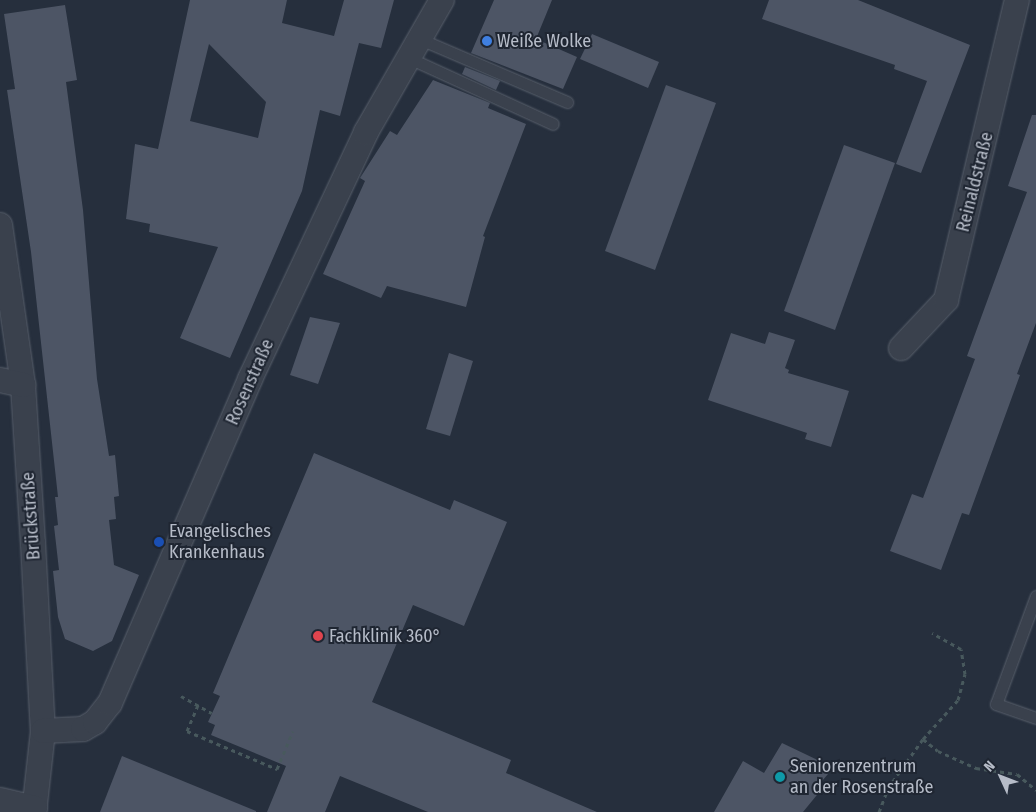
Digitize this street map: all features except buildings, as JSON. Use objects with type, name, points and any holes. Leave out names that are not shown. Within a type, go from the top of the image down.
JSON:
[{"type":"street","name":"Rosenstraße","points":[[42,731],[83,729],[95,722],[110,703],[250,379],[366,132],[442,0]]},
{"type":"street","name":"Reinaldstraße","points":[[900,348],[946,300],[1017,0]]},
{"type":"street","name":"Brückstraße","points":[[0,225],[23,385],[42,731],[35,810]]},
{"type":"street","points":[[0,380],[23,385]]},
{"type":"street","points":[[0,800],[35,810]]},
{"type":"lane","points":[[414,49],[567,102]]},
{"type":"lane","points":[[414,49],[553,124]]},
{"type":"lane","points":[[1036,596],[996,704],[1036,718]]},
{"type":"path","points":[[879,812],[888,788],[923,739],[958,700],[965,674],[961,649],[932,633]]},
{"type":"path","points":[[181,696],[212,714]]},
{"type":"path","points":[[198,705],[187,731],[277,770],[292,732]]},
{"type":"path","points":[[923,739],[938,751],[976,768],[1017,774],[1036,790]]},
{"type":"place","name":"Weiße Wolke","points":[[487,41]]},
{"type":"place","name":"Evangelisches Krankenhaus","points":[[159,542]]},
{"type":"place","name":"Fachklinik 360°","points":[[318,636]]},
{"type":"place","name":"Seniorenzentrum an der Rosenstraße","points":[[780,777]]}]
